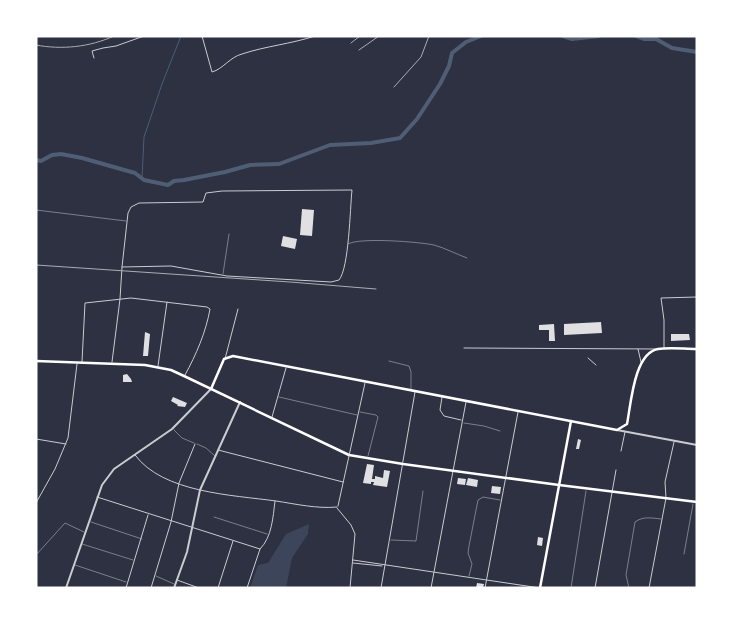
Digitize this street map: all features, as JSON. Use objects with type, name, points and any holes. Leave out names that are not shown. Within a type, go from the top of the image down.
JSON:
[{"type":"main road","points":[[211,389],[224,359],[233,356],[617,430],[627,424],[641,362],[651,352],[658,349],[697,349]]},
{"type":"main road","points":[[36,361],[158,366],[240,402],[349,455],[454,471],[695,502]]},
{"type":"main road","points":[[540,588],[571,421]]},
{"type":"street","points":[[94,58],[92,51],[116,46],[144,36]]},
{"type":"street","points":[[202,36],[212,72],[217,71],[230,60],[244,53],[315,36]]},
{"type":"street","points":[[112,364],[120,299],[122,266],[129,210],[139,204],[204,202],[206,193],[222,191],[352,190],[343,276],[339,280],[331,282],[222,275],[176,267],[122,266]]},
{"type":"street","points":[[664,349],[664,320],[661,298],[697,297]]},
{"type":"street","points":[[82,362],[84,304],[120,299],[168,301],[207,307],[210,309],[207,322],[198,347],[184,376]]},
{"type":"street","points":[[158,366],[168,301]]},
{"type":"street","points":[[224,359],[238,309]]},
{"type":"street","points":[[464,348],[658,349]]},
{"type":"street","points":[[637,349],[641,362]]},
{"type":"street","points":[[588,358],[596,365]]},
{"type":"street","points":[[36,503],[55,469],[66,444],[77,362]]},
{"type":"street","points":[[272,418],[286,367]]},
{"type":"street","points":[[337,507],[365,382]]},
{"type":"street","points":[[72,588],[66,587],[102,485],[114,469],[172,429],[211,389]]},
{"type":"street","points":[[381,588],[416,392]]},
{"type":"street","points":[[442,396],[440,410],[444,416],[463,421]]},
{"type":"street","points":[[432,588],[466,401]]},
{"type":"street","points":[[174,588],[193,527],[200,490],[240,402]]},
{"type":"street","points":[[485,588],[518,412]]},
{"type":"street","points":[[621,451],[627,424]]},
{"type":"street","points":[[617,430],[697,445]]},
{"type":"street","points":[[36,439],[66,444]]},
{"type":"street","points":[[649,588],[666,498],[665,482],[674,441]]},
{"type":"street","points":[[151,588],[171,522],[179,483],[195,444]]},
{"type":"street","points":[[218,450],[343,482]]},
{"type":"street","points":[[135,455],[142,466],[150,471],[200,490],[307,506],[337,507],[351,524],[354,532],[350,588]]},
{"type":"street","points":[[595,588],[616,470]]},
{"type":"street","points":[[97,497],[260,549]]},
{"type":"street","points":[[247,588],[260,549],[265,544],[269,535],[275,501]]},
{"type":"street","points":[[126,588],[149,515]]},
{"type":"street","points":[[218,588],[234,540]]},
{"type":"street","points":[[353,560],[385,566]]},
{"type":"street","points":[[352,563],[434,572],[540,588]]},
{"type":"street","points":[[177,580],[199,588]]},
{"type":"lane","points":[[36,210],[128,221]]},
{"type":"lane","points":[[222,275],[229,234]]},
{"type":"lane","points":[[347,246],[354,241],[365,240],[427,244],[467,258]]},
{"type":"lane","points":[[389,362],[408,366],[411,372],[411,390]]},
{"type":"lane","points":[[278,397],[358,415]]},
{"type":"lane","points":[[358,412],[378,417],[368,458]]},
{"type":"lane","points":[[463,421],[500,431]]},
{"type":"lane","points":[[172,429],[182,438],[206,448],[215,456]]},
{"type":"lane","points":[[570,588],[587,488]]},
{"type":"lane","points":[[390,539],[416,541],[424,491]]},
{"type":"lane","points":[[469,578],[472,564],[468,553],[468,546],[478,500],[483,497],[502,500]]},
{"type":"lane","points":[[684,554],[695,502]]},
{"type":"lane","points":[[214,517],[269,535]]},
{"type":"lane","points":[[629,588],[626,575],[636,522],[646,518],[661,519]]},
{"type":"lane","points":[[88,521],[142,539]]},
{"type":"lane","points":[[36,555],[64,523],[84,532]]},
{"type":"lane","points":[[81,543],[135,560]]},
{"type":"lane","points":[[74,564],[128,583]]},
{"type":"lane","points":[[155,576],[176,584]]},
{"type":"shaded area","points":[[309,524],[308,534],[292,558],[286,588],[250,588],[258,565],[268,563],[286,534]]},
{"type":"building","points":[[302,209],[314,210],[312,236],[300,235]]},
{"type":"building","points":[[283,236],[297,239],[295,249],[281,246]]},
{"type":"building","points":[[601,322],[602,333],[564,335],[564,324]]},
{"type":"building","points":[[554,324],[555,341],[549,341],[549,330],[539,330],[539,325]]},
{"type":"building","points":[[145,332],[150,334],[148,356],[143,356]]},
{"type":"building","points":[[671,334],[689,334],[690,340],[671,341]]},
{"type":"building","points":[[127,374],[132,382],[123,382],[123,375]]},
{"type":"building","points":[[173,397],[187,403],[185,407],[177,406],[171,401]]},
{"type":"building","points":[[578,439],[581,440],[579,449],[576,449]]},
{"type":"building","points":[[367,464],[374,465],[372,479],[375,479],[375,476],[383,478],[384,470],[390,471],[387,487],[373,485],[374,482],[371,482],[371,484],[363,483]]},
{"type":"building","points":[[458,478],[466,479],[465,485],[457,484]]},
{"type":"building","points":[[468,478],[478,480],[477,487],[466,485]]},
{"type":"building","points":[[492,486],[501,487],[500,494],[491,493]]},
{"type":"building","points":[[538,537],[543,538],[542,546],[537,545]]},
{"type":"building","points":[[477,583],[484,584],[483,588],[476,588]]},
{"type":"waterway","points":[[142,178],[144,137],[181,36]]},
{"type":"waterway","points":[[36,160],[41,161],[52,155],[61,154],[135,173],[144,180],[168,185],[174,181],[225,172],[250,165],[279,164],[330,145],[371,143],[400,138],[417,119],[440,84],[449,66],[452,53],[466,42],[481,36]]},
{"type":"waterway","points":[[563,36],[572,39],[599,36]]},
{"type":"waterway","points":[[636,36],[644,39],[656,39],[672,48],[697,52]]},
{"type":"railway","points":[[36,45],[56,47],[86,45],[114,36]]},
{"type":"railway","points":[[351,43],[360,36]]},
{"type":"railway","points":[[359,50],[379,36]]},
{"type":"railway","points":[[394,87],[421,57],[429,36]]},
{"type":"railway","points":[[36,265],[376,289]]}]
